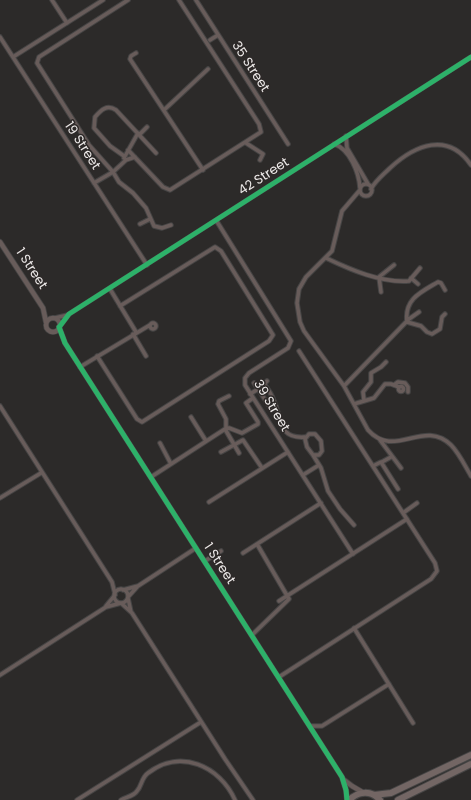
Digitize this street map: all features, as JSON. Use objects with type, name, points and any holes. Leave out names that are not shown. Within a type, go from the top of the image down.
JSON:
[{"type":"main road","points":[[348,800],[354,796],[364,793],[374,795],[391,793],[471,755]]},
{"type":"main road","points":[[398,800],[471,764]]},
{"type":"main road","points":[[374,795],[380,800]]},
{"type":"street","points":[[52,0],[67,23]]},
{"type":"street","points":[[13,57],[103,0]]},
{"type":"street","points":[[128,0],[39,57],[36,63],[89,145],[119,182],[133,193],[146,208],[150,219],[157,228],[170,225]]},
{"type":"street","points":[[128,150],[167,190],[173,189],[259,134],[261,126],[208,41],[179,0]]},
{"type":"street","name":"35 Street","points":[[196,0],[288,144]]},
{"type":"street","points":[[208,41],[218,35]]},
{"type":"street","name":"19 Street","points":[[0,37],[147,265]]},
{"type":"street","points":[[136,53],[131,56],[130,59],[203,170]]},
{"type":"street","name":"42 Street","points":[[54,318],[69,314],[110,289],[471,57]]},
{"type":"street","points":[[164,110],[208,69]]},
{"type":"street","points":[[124,156],[115,150],[93,125],[95,117],[105,108],[113,108],[156,153]]},
{"type":"street","points":[[124,162],[124,156],[138,134],[147,127]]},
{"type":"street","points":[[346,136],[347,148],[372,189]]},
{"type":"street","points":[[246,143],[263,154],[260,160]]},
{"type":"street","points":[[334,144],[344,150],[352,164],[358,175],[362,194]]},
{"type":"street","points":[[354,197],[362,194],[368,195],[376,182],[404,156],[420,147],[437,144],[453,148],[460,152],[471,165]]},
{"type":"street","points":[[94,183],[112,172],[124,162],[135,157]]},
{"type":"street","points":[[376,182],[364,184],[346,205],[339,217],[335,245],[326,258],[311,271],[302,283],[298,296],[297,313],[306,335],[344,386],[368,430],[380,440],[401,468]]},
{"type":"street","points":[[140,224],[150,219]]},
{"type":"street","name":"39 Street","points":[[216,220],[291,341],[288,348],[246,375],[245,385],[354,554]]},
{"type":"street","name":"1 Street","points":[[0,242],[43,308],[54,318]]},
{"type":"street","points":[[97,356],[137,419],[142,422],[269,341],[273,335],[221,251],[215,247],[120,306]]},
{"type":"street","points":[[326,258],[348,268],[379,277],[401,281],[408,281],[420,268]]},
{"type":"street","points":[[379,277],[394,265]]},
{"type":"street","points":[[379,277],[381,292]]},
{"type":"street","points":[[411,278],[418,284]]},
{"type":"street","points":[[407,322],[406,310],[417,295],[439,282],[445,290]]},
{"type":"street","points":[[110,289],[146,356]]},
{"type":"street","name":"1 Street","points":[[43,308],[46,322]]},
{"type":"street","points":[[344,386],[407,322],[419,312]]},
{"type":"street","name":"42 Street","points":[[59,327],[69,314]]},
{"type":"street","points":[[407,322],[421,326],[429,334],[435,333],[440,329],[442,317],[445,314]]},
{"type":"street","points":[[54,318],[59,322],[59,327],[53,332],[47,329],[46,322],[54,318]]},
{"type":"street","points":[[80,367],[150,325]]},
{"type":"street","name":"1 Street","points":[[59,327],[65,343],[80,367],[342,777],[348,800]]},
{"type":"street","name":"1 Street","points":[[53,332],[65,343]]},
{"type":"street","points":[[279,677],[431,579],[436,574],[435,563],[299,351]]},
{"type":"street","points":[[364,400],[363,392],[370,384],[371,373],[386,362]]},
{"type":"street","points":[[354,404],[374,398],[385,384],[394,385],[399,388],[400,391],[404,390],[409,392],[405,383],[400,382],[394,385]]},
{"type":"street","points":[[254,383],[272,410]]},
{"type":"street","points":[[250,394],[266,383],[274,400],[281,424],[287,433],[295,437],[305,437],[311,434],[318,437],[322,444],[322,453],[319,465],[303,475]]},
{"type":"street","points":[[229,396],[219,401],[218,404],[226,419],[225,429],[239,453]]},
{"type":"street","points":[[151,477],[225,429],[242,433],[258,424],[246,403],[253,398]]},
{"type":"street","points":[[0,406],[112,582],[116,600],[132,613],[201,722],[254,800]]},
{"type":"street","points":[[191,417],[206,441]]},
{"type":"street","points":[[380,440],[393,443],[418,436],[436,436],[452,446],[471,476]]},
{"type":"street","points":[[305,437],[306,444],[319,465],[326,488],[340,509],[354,525]]},
{"type":"street","points":[[221,452],[233,444],[244,440],[262,468]]},
{"type":"street","points":[[160,443],[171,464]]},
{"type":"street","points":[[209,502],[288,452]]},
{"type":"street","points":[[313,455],[317,456],[322,453]]},
{"type":"street","points":[[373,466],[391,456]]},
{"type":"street","points":[[382,462],[398,489]]},
{"type":"street","points":[[0,498],[41,472]]},
{"type":"street","points":[[243,553],[321,502]]},
{"type":"street","points":[[403,513],[417,503]]},
{"type":"street","points":[[279,602],[407,519]]},
{"type":"street","points":[[252,635],[288,602],[289,595],[257,544]]},
{"type":"street","points":[[0,675],[106,607],[121,603],[128,598],[138,586],[196,548]]},
{"type":"street","points":[[205,561],[220,551]]},
{"type":"street","points":[[112,582],[127,592],[132,613]]},
{"type":"street","points":[[106,607],[118,590],[138,586]]},
{"type":"street","points":[[354,628],[413,723]]},
{"type":"street","points":[[310,726],[322,726],[389,684]]},
{"type":"street","points":[[77,800],[201,722]]},
{"type":"street","points":[[121,800],[137,791],[147,773],[162,765],[184,761],[200,764],[215,773],[227,785],[235,800]]},
{"type":"street","name":"1 Street","points":[[342,777],[352,786],[364,793]]},
{"type":"cycle path","points":[[60,326],[69,314],[471,57]]},
{"type":"cycle path","points":[[59,327],[65,343],[342,777],[347,800]]}]
